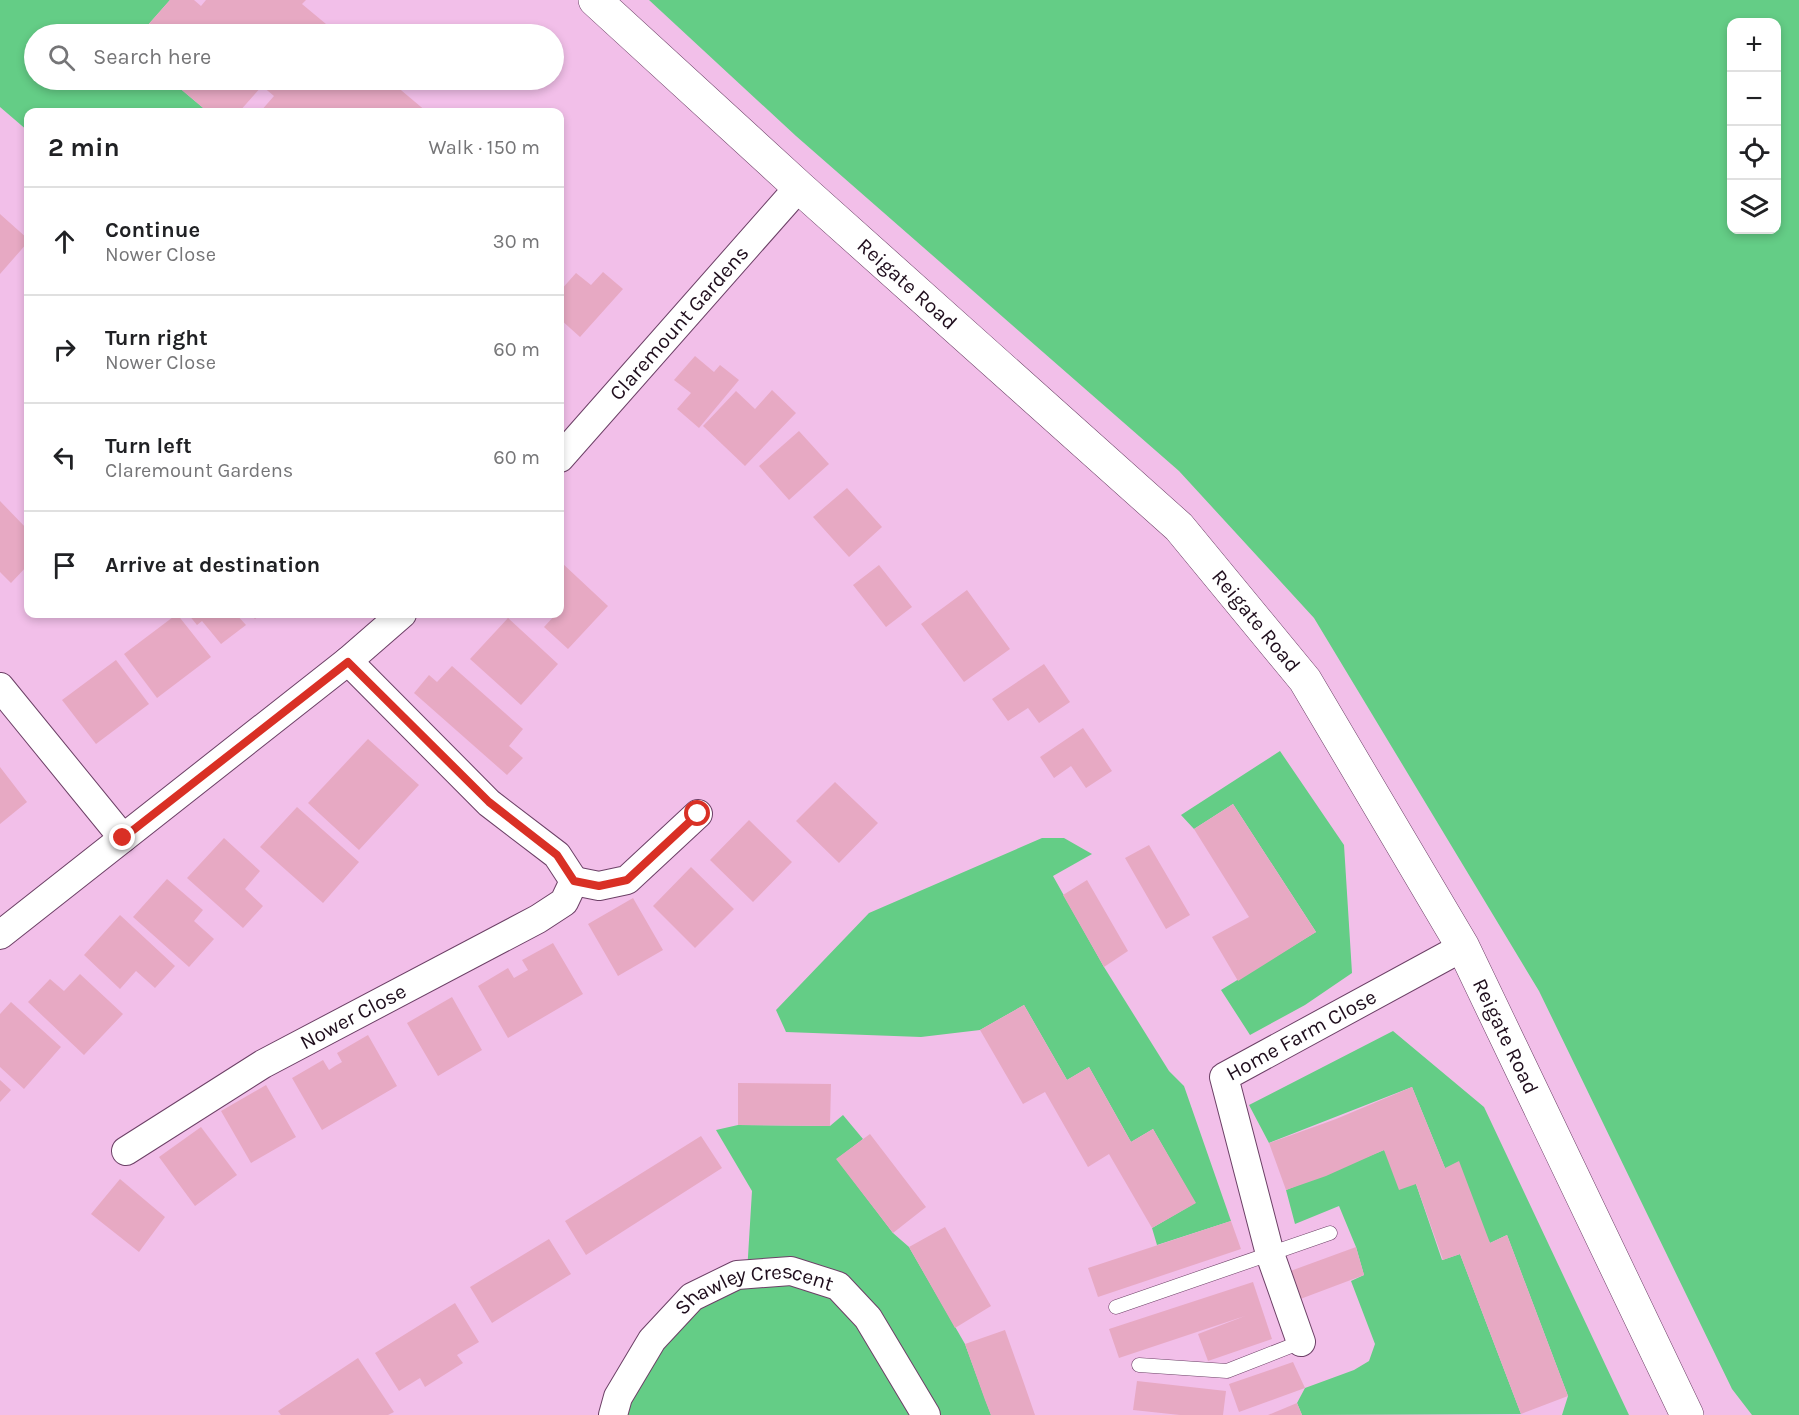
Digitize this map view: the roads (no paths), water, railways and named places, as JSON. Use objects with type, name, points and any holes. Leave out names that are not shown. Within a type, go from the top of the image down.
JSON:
[{"type":"highway","name":"Reigate Road","points":[[595,0],[799,187],[1179,527],[1305,680],[1463,946],[1688,1415]]},
{"type":"street","name":"Claremount Gardens","points":[[564,453],[799,187]]},
{"type":"street","points":[[0,935],[348,662],[398,618]]},
{"type":"street","points":[[348,662],[489,802],[557,855],[574,881],[599,886],[627,880],[698,814]]},
{"type":"street","points":[[0,687],[123,838]]},
{"type":"street","name":"Nower Close","points":[[126,1151],[263,1064],[538,920],[564,902],[574,881]]},
{"type":"street","name":"Home Farm Close","points":[[1301,1342],[1270,1254],[1224,1077],[1463,946]]},
{"type":"street","name":"Shawley Crescent","points":[[613,1415],[618,1397],[652,1340],[692,1297],[737,1275],[791,1271],[838,1286],[868,1318],[926,1415]]},
{"type":"lane","points":[[1116,1307],[1330,1233]]},
{"type":"lane","points":[[1139,1365],[1227,1371],[1301,1342]]}]
